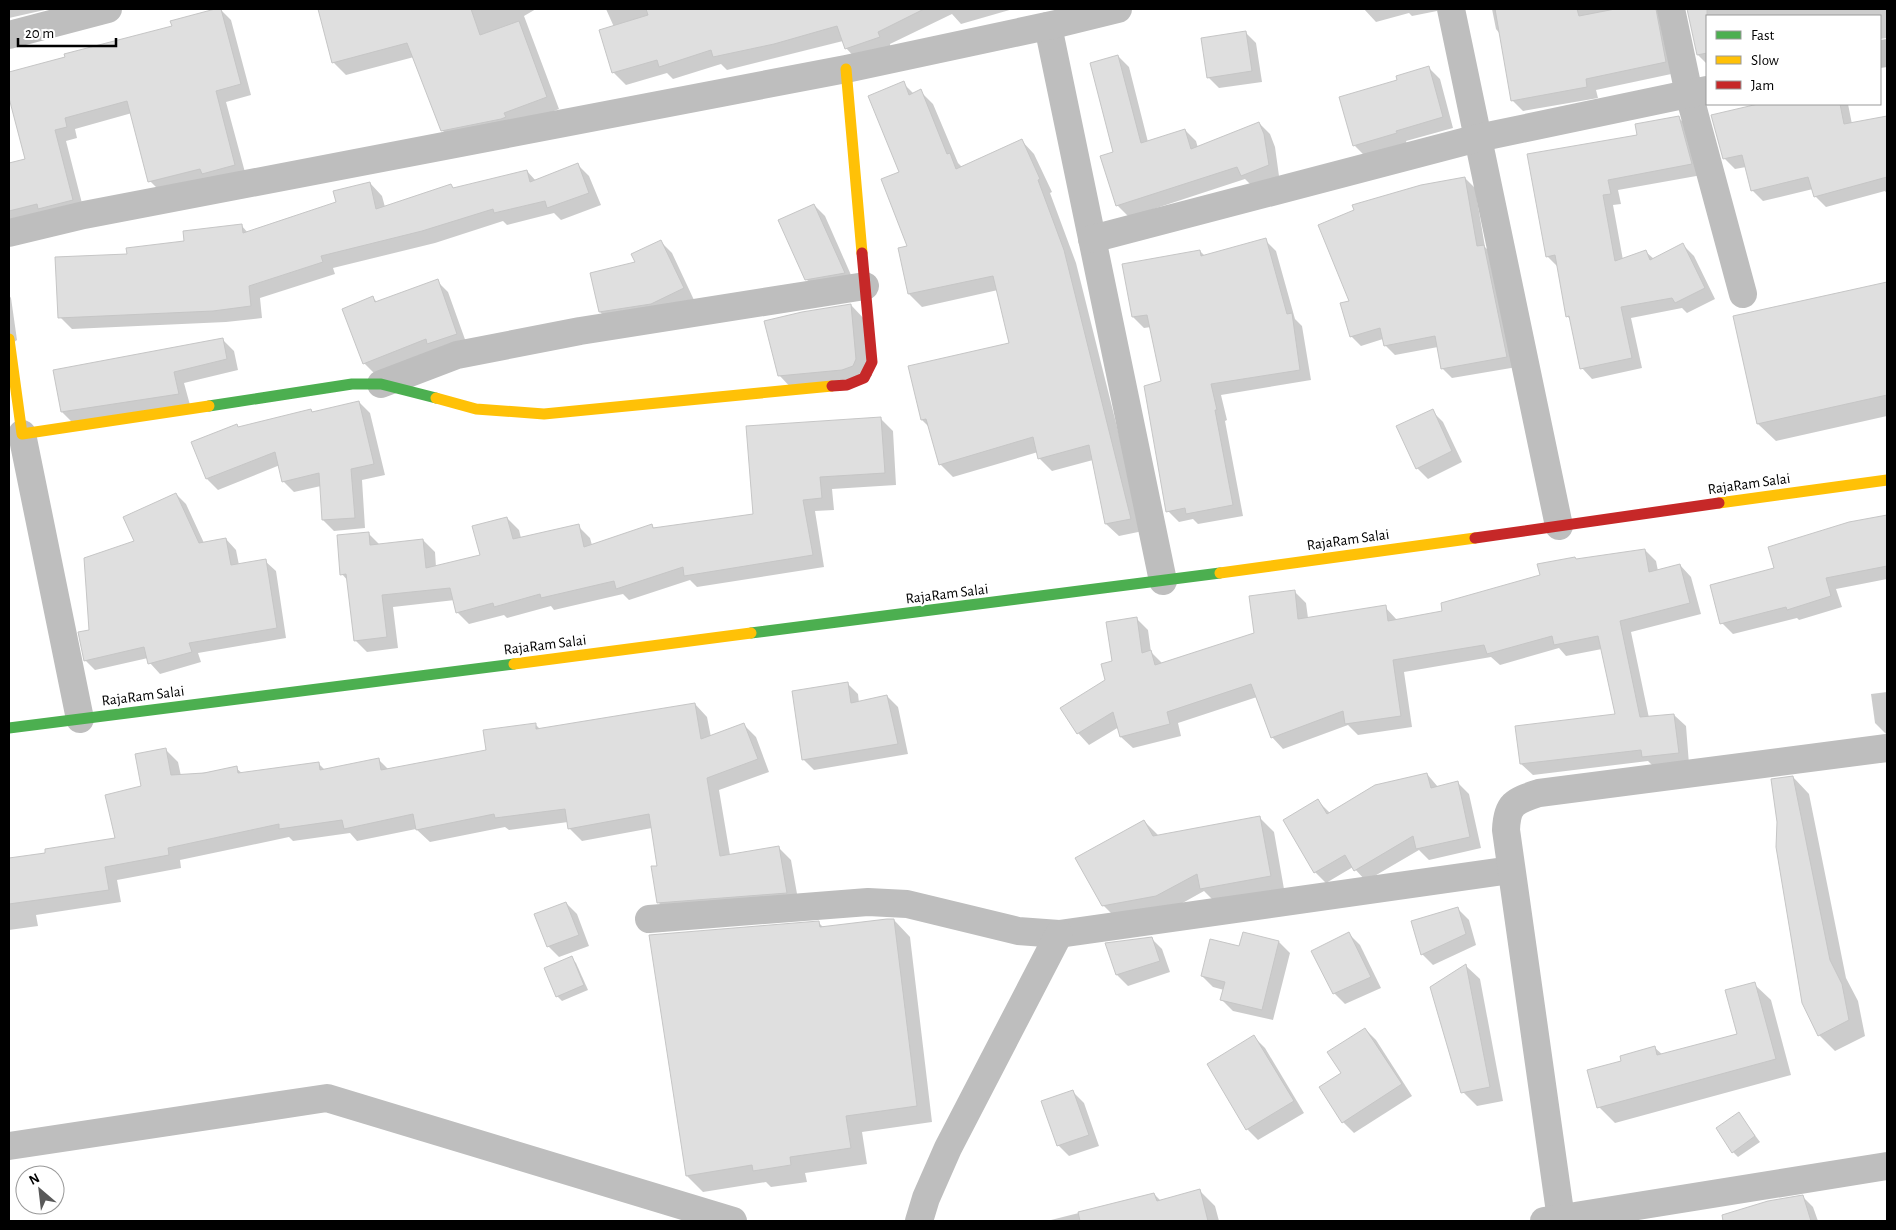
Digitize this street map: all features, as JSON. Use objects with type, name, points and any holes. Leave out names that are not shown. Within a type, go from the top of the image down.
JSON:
[{"type":"street","points":[[9,35],[108,9]]},
{"type":"street","points":[[9,233],[84,215],[846,69],[1048,26],[1118,9]]},
{"type":"street","points":[[1452,9],[1559,526]]},
{"type":"street","points":[[1671,9],[1698,92],[1743,294]]},
{"type":"street","points":[[1048,26],[1163,581]]},
{"type":"street","points":[[22,434],[352,384],[381,384],[476,409],[544,414],[847,386],[864,378],[872,362],[846,69]]},
{"type":"street","points":[[1092,239],[1478,138],[1698,92]]},
{"type":"street","points":[[381,384],[457,355],[580,331],[865,286]]},
{"type":"street","points":[[9,339],[22,434],[80,719]]},
{"type":"street","name":"RajaRam Salai","points":[[9,728],[1163,581],[1887,480]]},
{"type":"street","points":[[1887,748],[1539,793],[1518,801],[1507,814],[1506,830],[1552,1220],[1887,1166]]},
{"type":"street","points":[[649,919],[868,902],[907,904],[1018,931],[1059,934],[1511,870]]},
{"type":"street","points":[[919,1221],[926,1198],[948,1148],[1059,934]]},
{"type":"street","points":[[9,1146],[327,1098],[733,1221]]},
{"type":"building","points":[[221,9],[241,84],[216,91],[235,165],[202,174],[200,169],[148,182],[127,101],[65,118],[67,127],[55,130],[73,200],[38,209],[37,204],[9,211],[9,163],[25,159],[9,98],[9,72],[65,57],[64,54],[172,26],[170,21]]},
{"type":"building","points":[[318,9],[471,9],[480,35],[519,21],[547,97],[504,113],[506,117],[501,119],[441,131],[407,43],[332,63]]},
{"type":"building","points":[[646,9],[924,9],[878,32],[880,37],[845,49],[837,26],[774,44],[713,57],[711,50],[659,67],[657,60],[612,73],[599,30],[648,15]]},
{"type":"building","points":[[1495,9],[1577,9],[1579,16],[1615,9],[1656,9],[1666,62],[1586,79],[1587,87],[1511,101]]},
{"type":"building","points":[[1687,9],[1707,9],[1706,53],[1697,55]]},
{"type":"building","points":[[1246,31],[1252,71],[1207,78],[1201,38]]},
{"type":"building","points":[[1118,55],[1141,143],[1185,129],[1191,149],[1259,122],[1264,134],[1269,165],[1241,176],[1237,167],[1116,206],[1100,156],[1113,152],[1090,63]]},
{"type":"building","points":[[1429,66],[1443,117],[1353,146],[1339,97],[1397,80],[1396,76]]},
{"type":"building","points":[[904,81],[909,95],[921,89],[947,154],[950,153],[956,169],[1022,139],[1040,179],[1038,180],[1064,250],[1131,519],[1105,524],[1089,445],[1038,459],[1033,437],[939,465],[926,419],[921,420],[908,366],[1009,343],[993,276],[908,294],[898,248],[907,246],[881,179],[899,172],[868,96]]},
{"type":"building","points":[[1754,105],[1840,105],[1844,124],[1887,116],[1887,177],[1814,197],[1808,177],[1751,191],[1742,155],[1723,159],[1711,115]]},
{"type":"building","points":[[1679,116],[1692,164],[1608,180],[1611,194],[1603,195],[1615,261],[1646,250],[1650,260],[1683,243],[1705,288],[1675,303],[1672,298],[1621,307],[1632,358],[1580,369],[1569,316],[1566,317],[1555,255],[1546,257],[1527,154],[1637,135],[1635,124]]},
{"type":"building","points":[[578,163],[589,193],[547,208],[545,201],[494,213],[493,209],[422,231],[321,256],[323,262],[249,286],[251,306],[213,311],[58,318],[55,257],[127,254],[126,248],[184,241],[183,231],[242,224],[243,233],[336,202],[333,191],[370,182],[376,209],[451,184],[453,188],[527,170],[530,182]]},
{"type":"building","points":[[1465,177],[1477,246],[1484,245],[1507,357],[1441,369],[1435,336],[1384,346],[1380,328],[1350,337],[1340,303],[1349,301],[1318,225],[1354,210],[1352,205],[1421,185]]},
{"type":"building","points":[[814,204],[845,273],[805,280],[778,220]]},
{"type":"building","points":[[1266,238],[1287,314],[1292,313],[1300,370],[1211,384],[1233,505],[1186,514],[1185,508],[1166,512],[1144,386],[1161,381],[1147,315],[1132,317],[1122,264],[1200,250],[1201,256]]},
{"type":"building","points":[[661,240],[684,288],[651,304],[599,312],[590,273],[635,262],[631,254]]},
{"type":"building","points":[[438,279],[457,334],[427,344],[426,339],[363,364],[342,309],[373,296],[375,302]]},
{"type":"building","points":[[1887,282],[1887,395],[1757,424],[1733,316]]},
{"type":"building","points":[[851,304],[856,359],[853,366],[842,370],[778,376],[764,321],[802,312]]},
{"type":"building","points":[[223,338],[227,359],[174,372],[179,394],[61,412],[53,370]]},
{"type":"building","points":[[359,401],[374,464],[351,469],[355,518],[322,520],[319,473],[282,482],[275,452],[206,479],[191,442],[237,424],[238,427],[311,409],[312,412]]},
{"type":"building","points":[[1433,409],[1452,451],[1416,469],[1396,426]]},
{"type":"building","points":[[881,417],[885,473],[820,477],[822,498],[803,500],[813,555],[684,576],[683,567],[616,589],[614,581],[541,598],[540,594],[494,607],[493,603],[456,613],[450,588],[382,595],[387,637],[354,641],[346,574],[340,575],[337,535],[369,532],[370,545],[423,539],[426,568],[480,555],[472,526],[507,517],[513,539],[579,524],[584,547],[652,524],[653,528],[753,514],[746,426]]},
{"type":"building","points":[[176,493],[199,543],[226,538],[231,565],[266,559],[277,628],[189,643],[192,652],[148,664],[144,647],[84,661],[78,632],[89,630],[84,558],[134,541],[123,517]]},
{"type":"building","points":[[1887,515],[1887,566],[1826,578],[1831,596],[1787,610],[1786,607],[1720,624],[1710,585],[1774,568],[1768,547],[1849,522]]},
{"type":"building","points":[[1645,549],[1649,572],[1680,564],[1690,603],[1620,621],[1640,717],[1674,714],[1679,753],[1642,757],[1641,750],[1520,764],[1515,726],[1615,714],[1598,636],[1554,645],[1552,636],[1487,654],[1484,645],[1393,660],[1401,716],[1345,724],[1343,711],[1271,738],[1251,684],[1167,712],[1170,724],[1120,737],[1113,712],[1077,734],[1060,708],[1105,680],[1101,664],[1112,661],[1106,622],[1137,617],[1142,653],[1151,650],[1155,665],[1254,633],[1249,596],[1295,590],[1298,619],[1386,605],[1388,621],[1442,611],[1441,603],[1540,575],[1537,564],[1575,557],[1576,559]]},
{"type":"building","points":[[848,682],[851,703],[887,695],[898,744],[802,760],[792,691]]},
{"type":"building","points":[[695,703],[701,739],[744,723],[758,759],[707,778],[720,856],[779,846],[787,893],[657,903],[651,866],[657,866],[649,814],[568,829],[565,809],[495,818],[494,814],[416,830],[413,814],[344,829],[342,820],[279,829],[279,824],[168,848],[169,855],[105,867],[109,890],[9,904],[9,858],[45,853],[45,849],[115,838],[105,795],[141,786],[135,754],[166,748],[171,775],[204,773],[237,766],[238,773],[319,762],[320,770],[379,758],[381,770],[486,750],[483,730],[536,723],[536,729]]},
{"type":"building","points":[[1427,773],[1431,788],[1458,781],[1470,837],[1416,849],[1413,836],[1354,871],[1345,855],[1314,873],[1283,820],[1318,799],[1327,814],[1375,785]]},
{"type":"building","points":[[1793,776],[1830,960],[1842,984],[1849,1020],[1818,1036],[1802,1003],[1776,847],[1777,822],[1771,779]]},
{"type":"building","points":[[1260,816],[1271,876],[1200,889],[1197,874],[1156,896],[1102,906],[1075,858],[1144,820],[1153,836]]},
{"type":"building","points":[[566,902],[579,935],[547,947],[534,914]]},
{"type":"building","points":[[1458,907],[1466,934],[1421,955],[1411,921]]},
{"type":"building","points":[[894,919],[917,1106],[846,1116],[851,1148],[790,1157],[791,1165],[753,1171],[752,1165],[686,1176],[649,935],[819,921],[820,927]]},
{"type":"building","points":[[1243,932],[1279,941],[1262,1010],[1220,1000],[1225,982],[1201,976],[1210,939],[1239,946]]},
{"type":"building","points":[[1349,932],[1371,977],[1333,994],[1311,951]]},
{"type":"building","points":[[1152,937],[1160,961],[1116,975],[1105,943]]},
{"type":"building","points":[[572,956],[584,985],[556,997],[544,968]]},
{"type":"building","points":[[1466,964],[1490,1087],[1461,1093],[1430,987]]},
{"type":"building","points":[[1755,982],[1776,1059],[1597,1108],[1587,1070],[1621,1061],[1620,1056],[1655,1046],[1657,1055],[1737,1034],[1725,990]]},
{"type":"building","points":[[1365,1028],[1402,1084],[1342,1123],[1319,1087],[1341,1073],[1327,1052]]},
{"type":"building","points":[[1254,1035],[1294,1101],[1246,1130],[1207,1064]]},
{"type":"building","points":[[1073,1090],[1089,1135],[1057,1146],[1041,1101]]},
{"type":"building","points":[[1739,1112],[1755,1136],[1732,1153],[1716,1128]]},
{"type":"building","points":[[1200,1189],[1208,1221],[1080,1221],[1078,1212],[1154,1193],[1157,1201]]},
{"type":"building","points":[[1803,1195],[1811,1221],[1723,1221],[1722,1215],[1768,1201]]},
{"type":"traffic: fast","points":[[209,406],[352,384],[381,384],[436,398]]},
{"type":"traffic: fast","points":[[751,633],[1220,573]]},
{"type":"traffic: fast","points":[[9,728],[514,664]]},
{"type":"traffic: slow","points":[[846,69],[862,253]]},
{"type":"traffic: slow","points":[[9,339],[22,434],[209,406]]},
{"type":"traffic: slow","points":[[436,398],[476,409],[544,414],[832,386]]},
{"type":"traffic: slow","points":[[1719,503],[1887,480]]},
{"type":"traffic: slow","points":[[1220,573],[1475,538]]},
{"type":"traffic: slow","points":[[514,664],[751,633]]},
{"type":"traffic: jam","points":[[832,386],[847,385],[864,378],[872,362],[862,253]]},
{"type":"traffic: jam","points":[[1475,538],[1719,503]]}]
